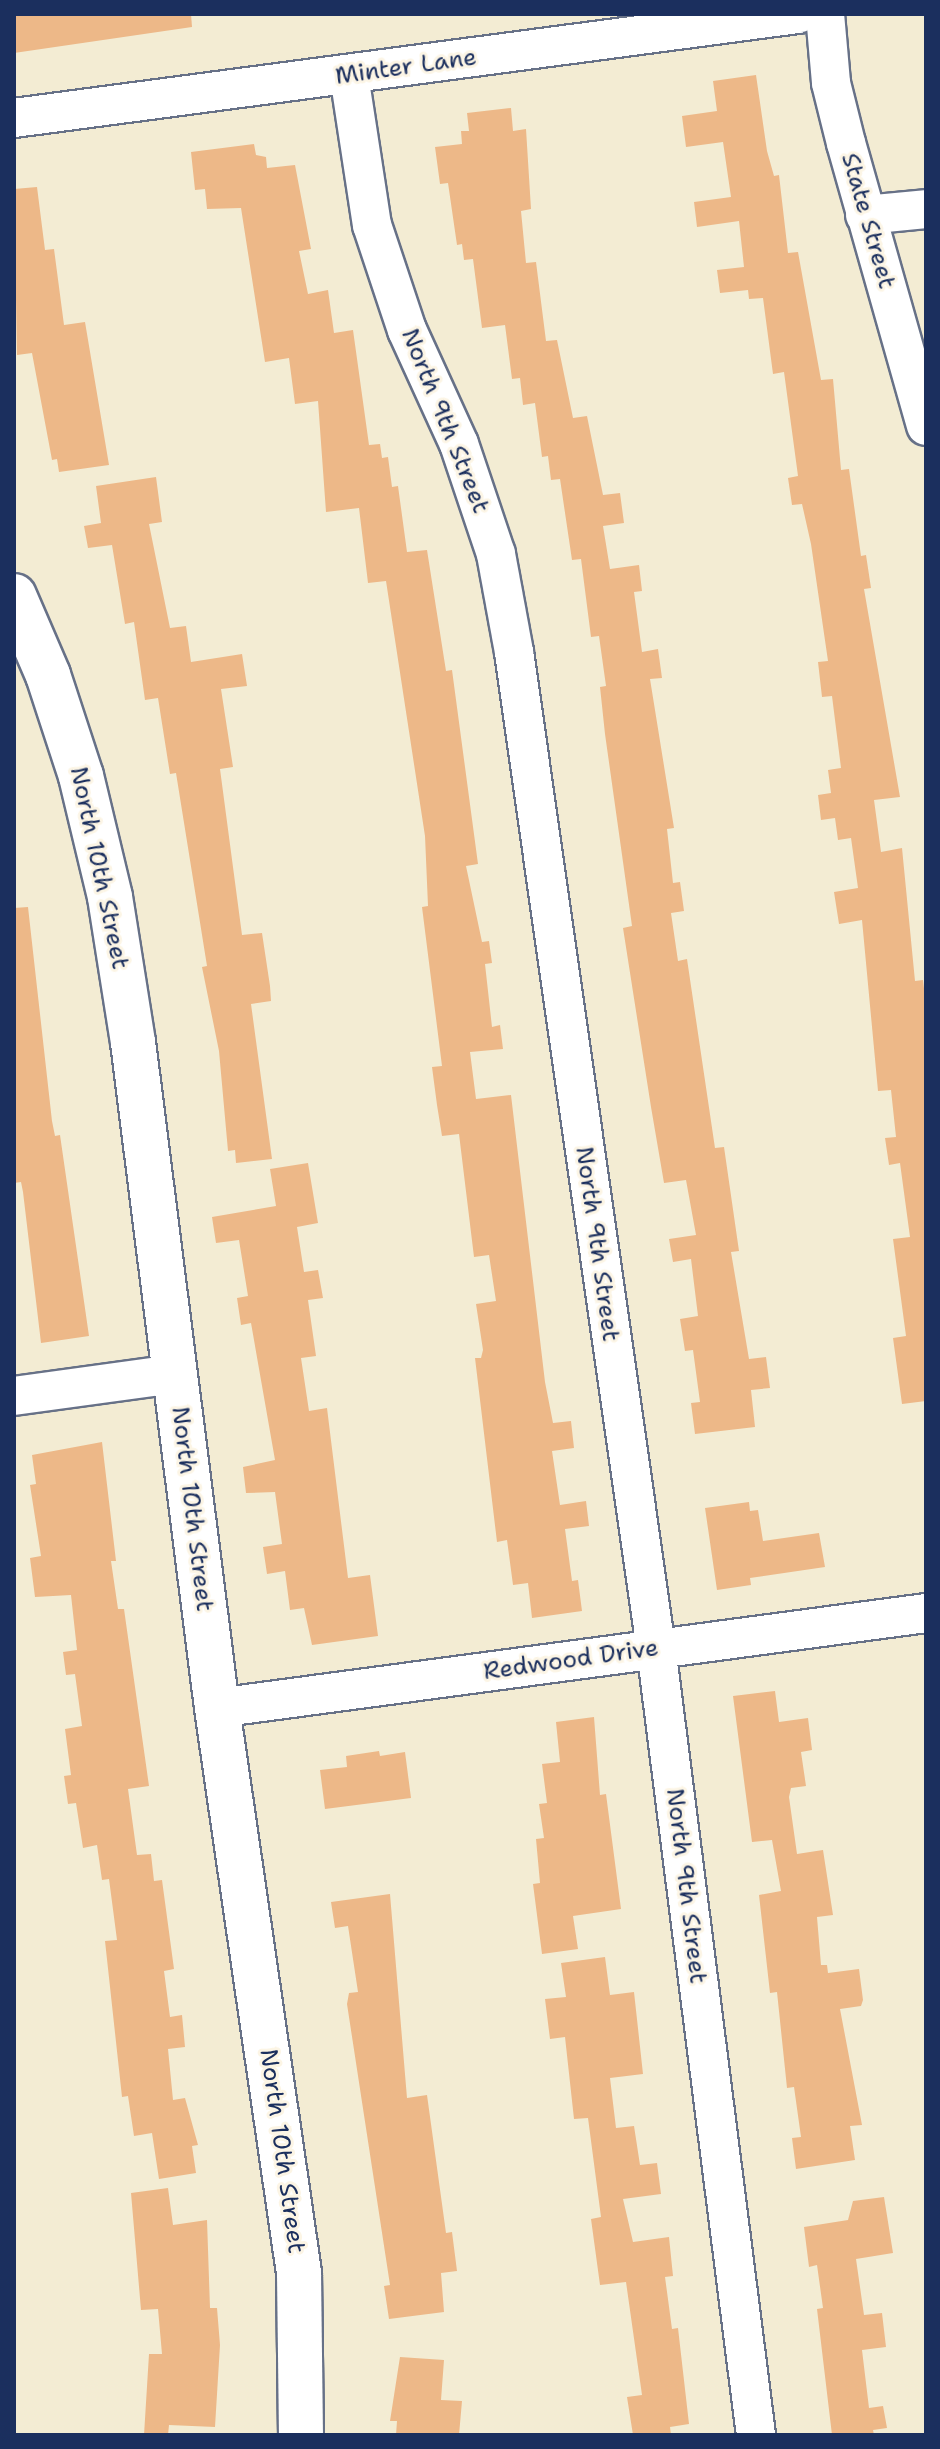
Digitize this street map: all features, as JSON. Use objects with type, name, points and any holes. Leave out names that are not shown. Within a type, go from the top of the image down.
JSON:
[{"type":"main road","name":"North 10th Street","points":[[14,596],[48,675],[81,776],[110,897],[217,1708],[299,2273],[301,2435]]},
{"type":"street","name":"Minter Lane","points":[[14,118],[798,14]]},
{"type":"street","name":"State Street","points":[[825,14],[831,83],[865,215],[926,426]]},
{"type":"street","name":"North 9th Street","points":[[349,75],[372,225],[407,330],[459,444],[496,554],[656,1648],[756,2435]]},
{"type":"street","points":[[865,215],[926,209]]},
{"type":"street","points":[[14,1396],[175,1374]]},
{"type":"street","name":"Redwood Drive","points":[[217,1708],[926,1613]]},
{"type":"building","points":[[14,14],[191,14],[192,27],[14,53]]},
{"type":"building","points":[[756,75],[767,151],[774,176],[779,175],[788,253],[798,252],[821,380],[833,379],[841,470],[849,469],[861,556],[866,555],[871,588],[864,589],[900,797],[874,800],[881,852],[902,848],[915,981],[923,980],[926,1005],[926,1401],[902,1404],[893,1338],[906,1336],[893,1239],[910,1237],[900,1163],[889,1165],[885,1138],[896,1137],[891,1090],[878,1091],[862,920],[839,924],[834,892],[858,888],[851,838],[838,840],[835,818],[821,820],[818,795],[831,793],[828,770],[841,768],[832,696],[822,697],[818,662],[828,661],[811,544],[802,504],[792,505],[788,478],[798,476],[784,372],[773,374],[763,298],[749,299],[748,290],[720,293],[717,270],[744,267],[739,221],[697,227],[694,202],[731,197],[723,142],[686,147],[682,116],[717,111],[713,81]]},
{"type":"building","points":[[511,108],[513,131],[526,129],[531,209],[521,211],[526,263],[536,262],[546,341],[557,340],[573,418],[587,416],[603,495],[620,493],[624,523],[603,526],[610,569],[639,565],[642,591],[634,592],[642,652],[658,649],[662,678],[650,679],[674,828],[667,829],[673,883],[680,882],[684,911],[671,913],[678,961],[687,959],[715,1148],[724,1147],[739,1251],[731,1252],[749,1359],[766,1357],[770,1388],[751,1390],[755,1427],[695,1434],[691,1403],[700,1402],[693,1350],[685,1351],[680,1319],[698,1316],[691,1259],[673,1262],[669,1239],[696,1235],[686,1180],[664,1183],[651,1107],[623,928],[632,926],[605,734],[600,687],[606,686],[599,636],[591,637],[581,559],[572,560],[560,479],[551,480],[548,456],[542,457],[535,403],[523,405],[520,378],[512,379],[505,325],[482,328],[473,259],[464,260],[462,244],[457,245],[448,183],[440,184],[435,147],[462,144],[461,131],[469,131],[467,113]]},
{"type":"building","points":[[254,144],[256,155],[266,157],[267,168],[295,165],[311,249],[299,251],[308,294],[328,290],[334,333],[353,330],[369,445],[380,444],[382,458],[388,457],[392,487],[398,486],[407,552],[427,550],[446,671],[452,670],[478,864],[466,866],[482,942],[489,941],[492,963],[485,964],[492,1027],[500,1025],[503,1049],[470,1052],[476,1099],[511,1095],[545,1382],[553,1423],[571,1421],[574,1448],[552,1451],[560,1505],[586,1501],[589,1526],[565,1529],[572,1581],[578,1580],[582,1611],[532,1618],[528,1583],[513,1585],[507,1540],[497,1542],[475,1358],[481,1358],[483,1350],[476,1304],[496,1301],[489,1255],[474,1257],[459,1134],[442,1136],[437,1105],[432,1067],[442,1066],[422,907],[428,906],[425,836],[386,581],[368,583],[359,508],[326,512],[318,401],[295,404],[289,358],[265,362],[241,208],[207,209],[205,189],[195,190],[191,152]]},
{"type":"building","points":[[37,187],[45,250],[54,249],[64,325],[85,322],[109,465],[59,472],[57,459],[52,460],[32,353],[17,355],[14,189]]},
{"type":"building","points":[[156,477],[162,522],[149,524],[170,628],[186,626],[191,662],[242,654],[247,686],[221,689],[233,767],[220,769],[242,935],[262,933],[270,986],[271,1001],[251,1004],[272,1159],[236,1163],[235,1150],[228,1151],[219,1051],[202,967],[207,966],[176,773],[170,774],[158,698],[145,700],[134,622],[125,624],[112,545],[88,548],[84,526],[101,523],[96,486]]},
{"type":"building","points":[[28,907],[52,1121],[55,1136],[60,1135],[89,1336],[41,1343],[23,1192],[21,1182],[14,1183],[14,908]]},
{"type":"building","points":[[308,1163],[318,1223],[297,1227],[304,1272],[318,1270],[323,1298],[308,1300],[316,1356],[301,1358],[309,1411],[327,1408],[348,1578],[370,1575],[378,1636],[312,1645],[304,1608],[290,1610],[285,1571],[267,1574],[263,1547],[282,1544],[275,1492],[246,1493],[243,1467],[275,1460],[251,1323],[241,1325],[237,1298],[248,1296],[239,1240],[216,1243],[212,1217],[276,1206],[270,1169]]},
{"type":"building","points":[[102,1442],[116,1561],[111,1561],[118,1609],[124,1609],[149,1786],[128,1789],[137,1855],[151,1854],[154,1881],[162,1880],[174,1969],[164,1971],[170,2017],[182,2015],[185,2047],[168,2049],[173,2100],[185,2098],[198,2145],[192,2146],[196,2173],[159,2179],[152,2133],[134,2136],[128,2096],[122,2097],[105,1941],[117,1940],[109,1879],[102,1880],[97,1845],[83,1848],[76,1803],[68,1804],[64,1776],[71,1775],[65,1729],[82,1726],[75,1674],[66,1675],[63,1652],[77,1650],[71,1595],[35,1597],[30,1558],[41,1556],[30,1485],[36,1484],[32,1455]]},
{"type":"building","points":[[749,1502],[750,1511],[758,1510],[763,1541],[819,1533],[825,1567],[750,1578],[751,1585],[717,1590],[705,1508]]},
{"type":"building","points":[[775,1691],[779,1722],[808,1718],[812,1750],[801,1752],[806,1786],[791,1788],[789,1797],[797,1854],[823,1850],[833,1915],[817,1917],[821,1965],[827,1965],[828,1973],[859,1969],[863,2000],[861,2006],[840,2009],[862,2125],[850,2126],[855,2160],[796,2169],[792,2138],[801,2137],[794,2087],[787,2088],[777,1992],[770,1993],[759,1895],[781,1891],[772,1840],[752,1842],[733,1696]]},
{"type":"building","points":[[594,1717],[600,1795],[606,1794],[621,1909],[573,1916],[578,1949],[542,1954],[533,1884],[540,1883],[536,1839],[544,1838],[539,1804],[547,1803],[542,1764],[560,1762],[556,1722]]},
{"type":"building","points":[[379,1751],[380,1756],[405,1752],[411,1798],[325,1809],[320,1770],[347,1767],[346,1756]]},
{"type":"building","points":[[390,1894],[407,2098],[427,2095],[446,2233],[452,2232],[457,2271],[441,2273],[444,2312],[389,2319],[384,2286],[390,2285],[347,2004],[349,1993],[358,1992],[348,1926],[335,1928],[331,1902]]},
{"type":"building","points":[[605,1957],[610,1995],[634,1992],[643,2074],[610,2078],[616,2128],[634,2126],[640,2165],[657,2163],[661,2194],[623,2199],[633,2242],[669,2237],[673,2276],[665,2277],[672,2329],[678,2328],[689,2424],[670,2427],[671,2435],[633,2435],[627,2397],[642,2395],[626,2282],[600,2285],[591,2219],[601,2217],[588,2118],[574,2119],[565,2037],[550,2039],[545,1999],[566,1997],[561,1963]]},
{"type":"building","points":[[168,2188],[173,2225],[207,2220],[210,2308],[217,2308],[220,2345],[215,2427],[169,2425],[168,2435],[144,2435],[149,2354],[162,2354],[158,2309],[141,2310],[131,2193]]},
{"type":"building","points":[[884,2197],[893,2253],[856,2259],[864,2315],[882,2313],[886,2347],[862,2350],[869,2408],[883,2406],[887,2428],[873,2430],[874,2435],[832,2435],[817,2309],[823,2308],[817,2265],[809,2267],[804,2227],[848,2220],[853,2201]]},
{"type":"building","points":[[400,2357],[444,2360],[441,2400],[462,2401],[459,2435],[396,2435],[397,2421],[390,2421]]}]
